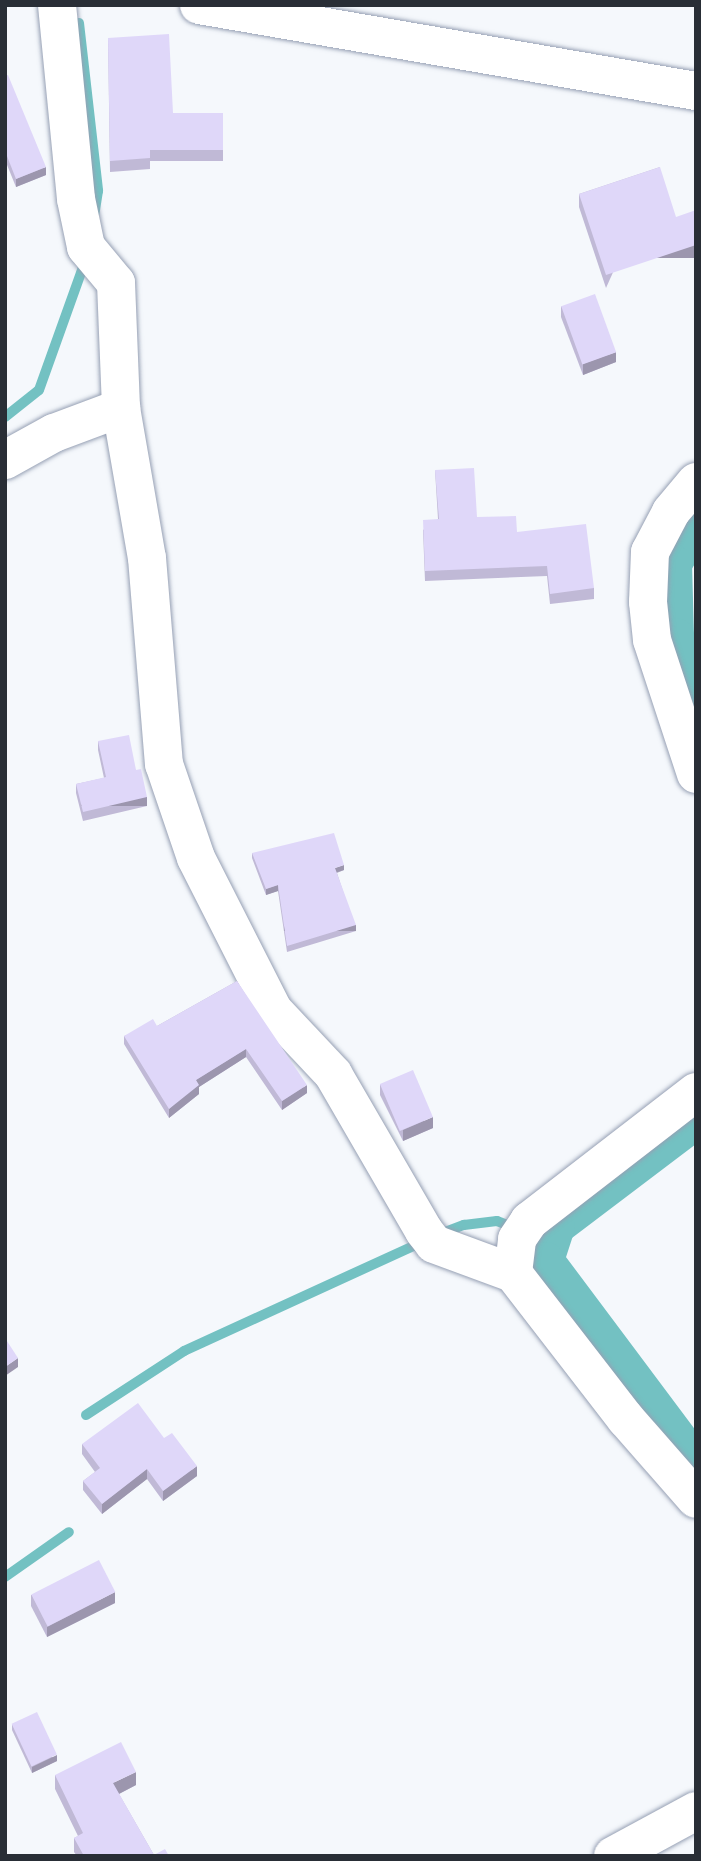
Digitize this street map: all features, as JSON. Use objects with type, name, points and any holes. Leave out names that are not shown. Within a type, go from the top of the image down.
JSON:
[{"type":"street","points":[[57,5],[86,247],[116,283],[121,408],[147,558],[164,765],[196,858],[273,1010],[332,1074],[429,1238],[520,1244],[696,1092]]},
{"type":"street","points":[[199,5],[696,91]]},
{"type":"street","points":[[5,460],[54,433],[121,408]]},
{"type":"street","points":[[696,482],[671,512],[650,552],[648,602],[652,640],[696,774]]},
{"type":"street","points":[[520,1244],[626,1419],[696,1499]]},
{"type":"street","points":[[613,1856],[696,1811]]},
{"type":"building","points":[[169,34],[173,113],[223,113],[223,150],[150,150],[150,158],[110,161],[108,38]]},
{"type":"building","points":[[8,75],[46,167],[16,179],[5,151],[5,76]]},
{"type":"building","points":[[660,167],[676,217],[696,210],[696,245],[606,275],[579,194]]},
{"type":"building","points":[[595,294],[616,352],[582,365],[561,306]]},
{"type":"building","points":[[474,468],[477,517],[516,516],[517,532],[586,524],[594,588],[550,594],[547,566],[425,571],[423,520],[439,519],[435,470]]},
{"type":"building","points":[[129,735],[136,770],[141,769],[147,797],[83,812],[76,784],[106,777],[98,741]]},
{"type":"building","points":[[334,833],[344,865],[335,868],[356,925],[287,946],[278,885],[266,889],[252,853]]},
{"type":"building","points":[[237,981],[307,1085],[282,1101],[246,1049],[196,1080],[199,1085],[169,1109],[124,1036],[153,1019],[157,1026]]},
{"type":"building","points":[[413,1070],[433,1117],[400,1131],[380,1084]]},
{"type":"building","points":[[5,1338],[18,1358],[5,1367]]},
{"type":"building","points":[[138,1403],[164,1438],[172,1433],[197,1466],[163,1491],[147,1469],[102,1504],[83,1481],[100,1468],[82,1444]]},
{"type":"building","points":[[99,1560],[115,1592],[48,1627],[31,1595]]},
{"type":"building","points":[[37,1712],[57,1755],[31,1766],[12,1724]]},
{"type":"building","points":[[121,1742],[136,1772],[113,1783],[154,1855],[165,1849],[169,1856],[84,1856],[74,1838],[83,1833],[55,1775]]},
{"type":"waterway","points":[[79,23],[98,191],[94,215]]},
{"type":"waterway","points":[[5,417],[39,390],[86,259]]},
{"type":"waterway","points":[[696,525],[673,563],[675,636],[696,695]]},
{"type":"waterway","points":[[696,1120],[556,1226],[545,1260],[696,1462]]},
{"type":"waterway","points":[[440,1234],[464,1225],[497,1221],[515,1228]]},
{"type":"waterway","points":[[530,1234],[551,1241]]},
{"type":"waterway","points":[[86,1415],[184,1351],[422,1242]]},
{"type":"waterway","points":[[5,1577],[69,1532]]}]
